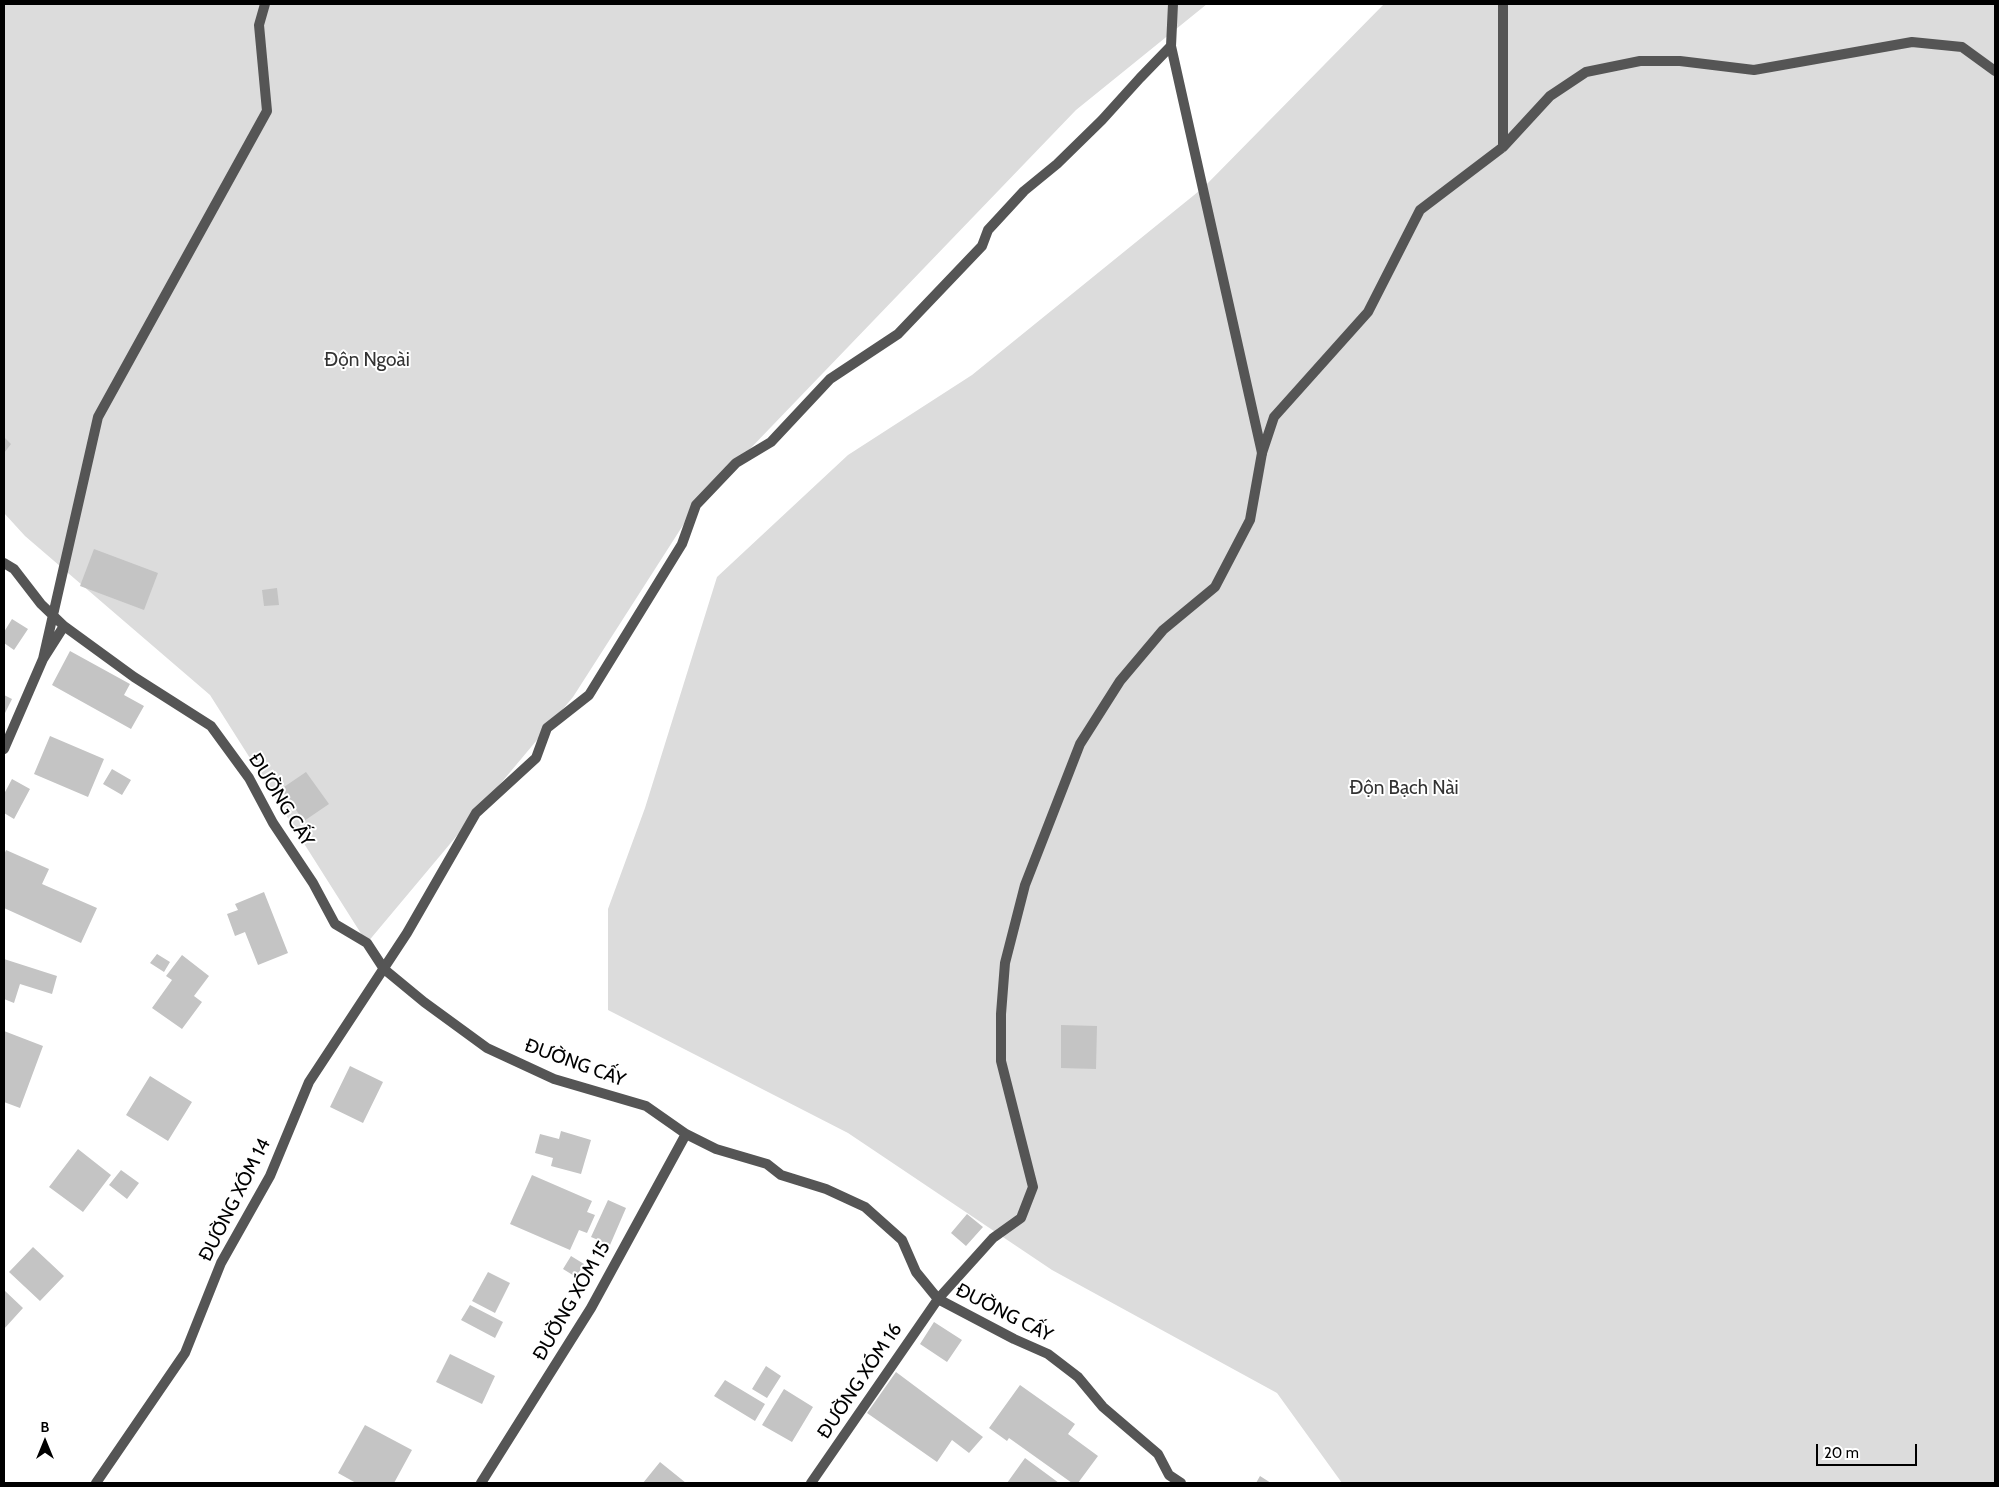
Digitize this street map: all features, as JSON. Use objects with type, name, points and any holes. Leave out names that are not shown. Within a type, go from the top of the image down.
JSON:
[{"type":"street","points":[[43,659],[98,417],[267,111],[259,25],[265,4]]},
{"type":"street","points":[[1173,4],[1171,46],[1262,453]]},
{"type":"street","points":[[1503,4],[1503,147]]},
{"type":"street","points":[[1262,453],[1274,417],[1368,312],[1420,210],[1503,147],[1550,96],[1586,72],[1640,61],[1680,61],[1754,70],[1912,42],[1962,47],[1995,71]]},
{"type":"street","name":"ĐƯỜNG XÓM 14","points":[[96,1483],[186,1353],[221,1263],[270,1176],[309,1082],[407,933],[476,813],[536,758],[547,728],[590,695],[682,544],[696,505],[736,463],[771,442],[830,379],[898,334],[982,246],[988,230],[1024,191],[1057,164],[1102,120],[1171,46]]},
{"type":"street","name":"ĐƯỜNG XÓM 16","points":[[811,1483],[938,1298],[994,1238],[1021,1218],[1033,1187],[1001,1061],[1001,1014],[1005,963],[1023,894],[1056,802],[1080,744],[1120,681],[1163,630],[1215,587],[1250,520],[1262,453]]},
{"type":"street","name":"ĐƯỜNG CẤY","points":[[4,564],[14,569],[41,604],[64,626],[134,677],[211,726],[250,778],[273,823],[313,883],[335,924],[367,944],[384,969],[424,1002],[487,1048],[554,1078],[646,1106],[686,1134],[716,1149],[767,1164],[781,1175],[826,1189],[865,1207],[902,1240],[916,1272],[938,1298],[1014,1339],[1048,1354],[1078,1377],[1103,1407],[1158,1454],[1166,1479],[1181,1483]]},
{"type":"street","points":[[4,749],[43,659],[64,626]]},
{"type":"street","name":"ĐƯỜNG XÓM 15","points":[[481,1483],[590,1308],[686,1134]]},
{"type":"green space","name":"Độn Ngoài","points":[[4,4],[1207,4],[1076,110],[696,505],[573,697],[367,943],[210,695],[25,536],[4,513]]},
{"type":"green space","name":"Độn Bạch Nài","points":[[1384,4],[1995,4],[1995,1483],[1342,1483],[1277,1393],[1052,1270],[848,1133],[608,1010],[608,909],[645,808],[717,577],[848,455],[972,375],[1204,187]]},
{"type":"building","points":[[4,437],[11,444],[4,453]]},
{"type":"building","points":[[94,549],[158,573],[144,610],[80,586]]},
{"type":"building","points":[[277,588],[279,605],[264,606],[262,590]]},
{"type":"building","points":[[12,619],[28,629],[14,650],[4,643],[4,632]]},
{"type":"building","points":[[70,651],[130,684],[124,695],[144,706],[131,729],[52,685]]},
{"type":"building","points":[[4,695],[12,699],[4,715]]},
{"type":"building","points":[[50,736],[104,759],[88,797],[34,774]]},
{"type":"building","points":[[112,769],[131,780],[122,795],[103,784]]},
{"type":"building","points":[[306,772],[329,804],[304,821],[281,789]]},
{"type":"building","points":[[12,779],[30,789],[14,819],[4,813],[4,794]]},
{"type":"building","points":[[6,850],[49,869],[42,884],[97,908],[81,943],[4,908],[4,855]]},
{"type":"building","points":[[264,892],[288,953],[258,965],[245,932],[235,936],[227,914],[238,910],[235,904]]},
{"type":"building","points":[[157,954],[170,962],[164,972],[150,963]]},
{"type":"building","points":[[182,955],[209,976],[194,996],[202,1002],[182,1029],[152,1008],[172,980],[166,976]]},
{"type":"building","points":[[4,959],[57,976],[52,994],[20,984],[14,1003],[4,999]]},
{"type":"building","points":[[1061,1025],[1097,1026],[1096,1069],[1061,1068]]},
{"type":"building","points":[[4,1031],[43,1046],[20,1108],[4,1102]]},
{"type":"building","points":[[350,1066],[383,1082],[363,1123],[330,1107]]},
{"type":"building","points":[[150,1076],[192,1102],[168,1141],[126,1115]]},
{"type":"building","points":[[561,1131],[591,1140],[581,1174],[551,1166],[553,1158],[535,1153],[540,1134],[559,1139]]},
{"type":"building","points":[[78,1149],[111,1175],[83,1212],[49,1187]]},
{"type":"building","points":[[121,1170],[139,1183],[127,1199],[109,1185]]},
{"type":"building","points":[[532,1175],[592,1201],[587,1212],[595,1215],[587,1233],[579,1230],[570,1250],[510,1224]]},
{"type":"building","points":[[608,1200],[626,1208],[610,1245],[591,1237]]},
{"type":"building","points":[[967,1214],[983,1227],[966,1246],[951,1233]]},
{"type":"building","points":[[33,1247],[64,1276],[40,1301],[9,1272]]},
{"type":"building","points":[[571,1256],[584,1264],[576,1277],[563,1269]]},
{"type":"building","points":[[488,1272],[510,1283],[495,1313],[472,1301]]},
{"type":"building","points":[[4,1290],[23,1308],[4,1329]]},
{"type":"building","points":[[470,1305],[503,1322],[495,1338],[461,1320]]},
{"type":"building","points":[[934,1322],[962,1340],[947,1362],[920,1344]]},
{"type":"building","points":[[450,1354],[495,1376],[482,1404],[436,1382]]},
{"type":"building","points":[[766,1366],[781,1376],[767,1398],[752,1389]]},
{"type":"building","points":[[896,1372],[983,1437],[969,1453],[952,1440],[937,1462],[867,1413]]},
{"type":"building","points":[[725,1380],[765,1404],[755,1421],[714,1396]]},
{"type":"building","points":[[1020,1385],[1075,1424],[1068,1434],[1098,1456],[1078,1483],[1072,1483],[1009,1438],[1007,1441],[989,1428]]},
{"type":"building","points":[[784,1389],[813,1407],[792,1442],[762,1425]]},
{"type":"building","points":[[365,1425],[412,1450],[394,1483],[356,1483],[338,1473]]},
{"type":"building","points":[[1025,1458],[1059,1483],[1007,1483]]},
{"type":"building","points":[[660,1462],[686,1483],[643,1483]]},
{"type":"building","points":[[1260,1476],[1271,1483],[1256,1483]]}]
